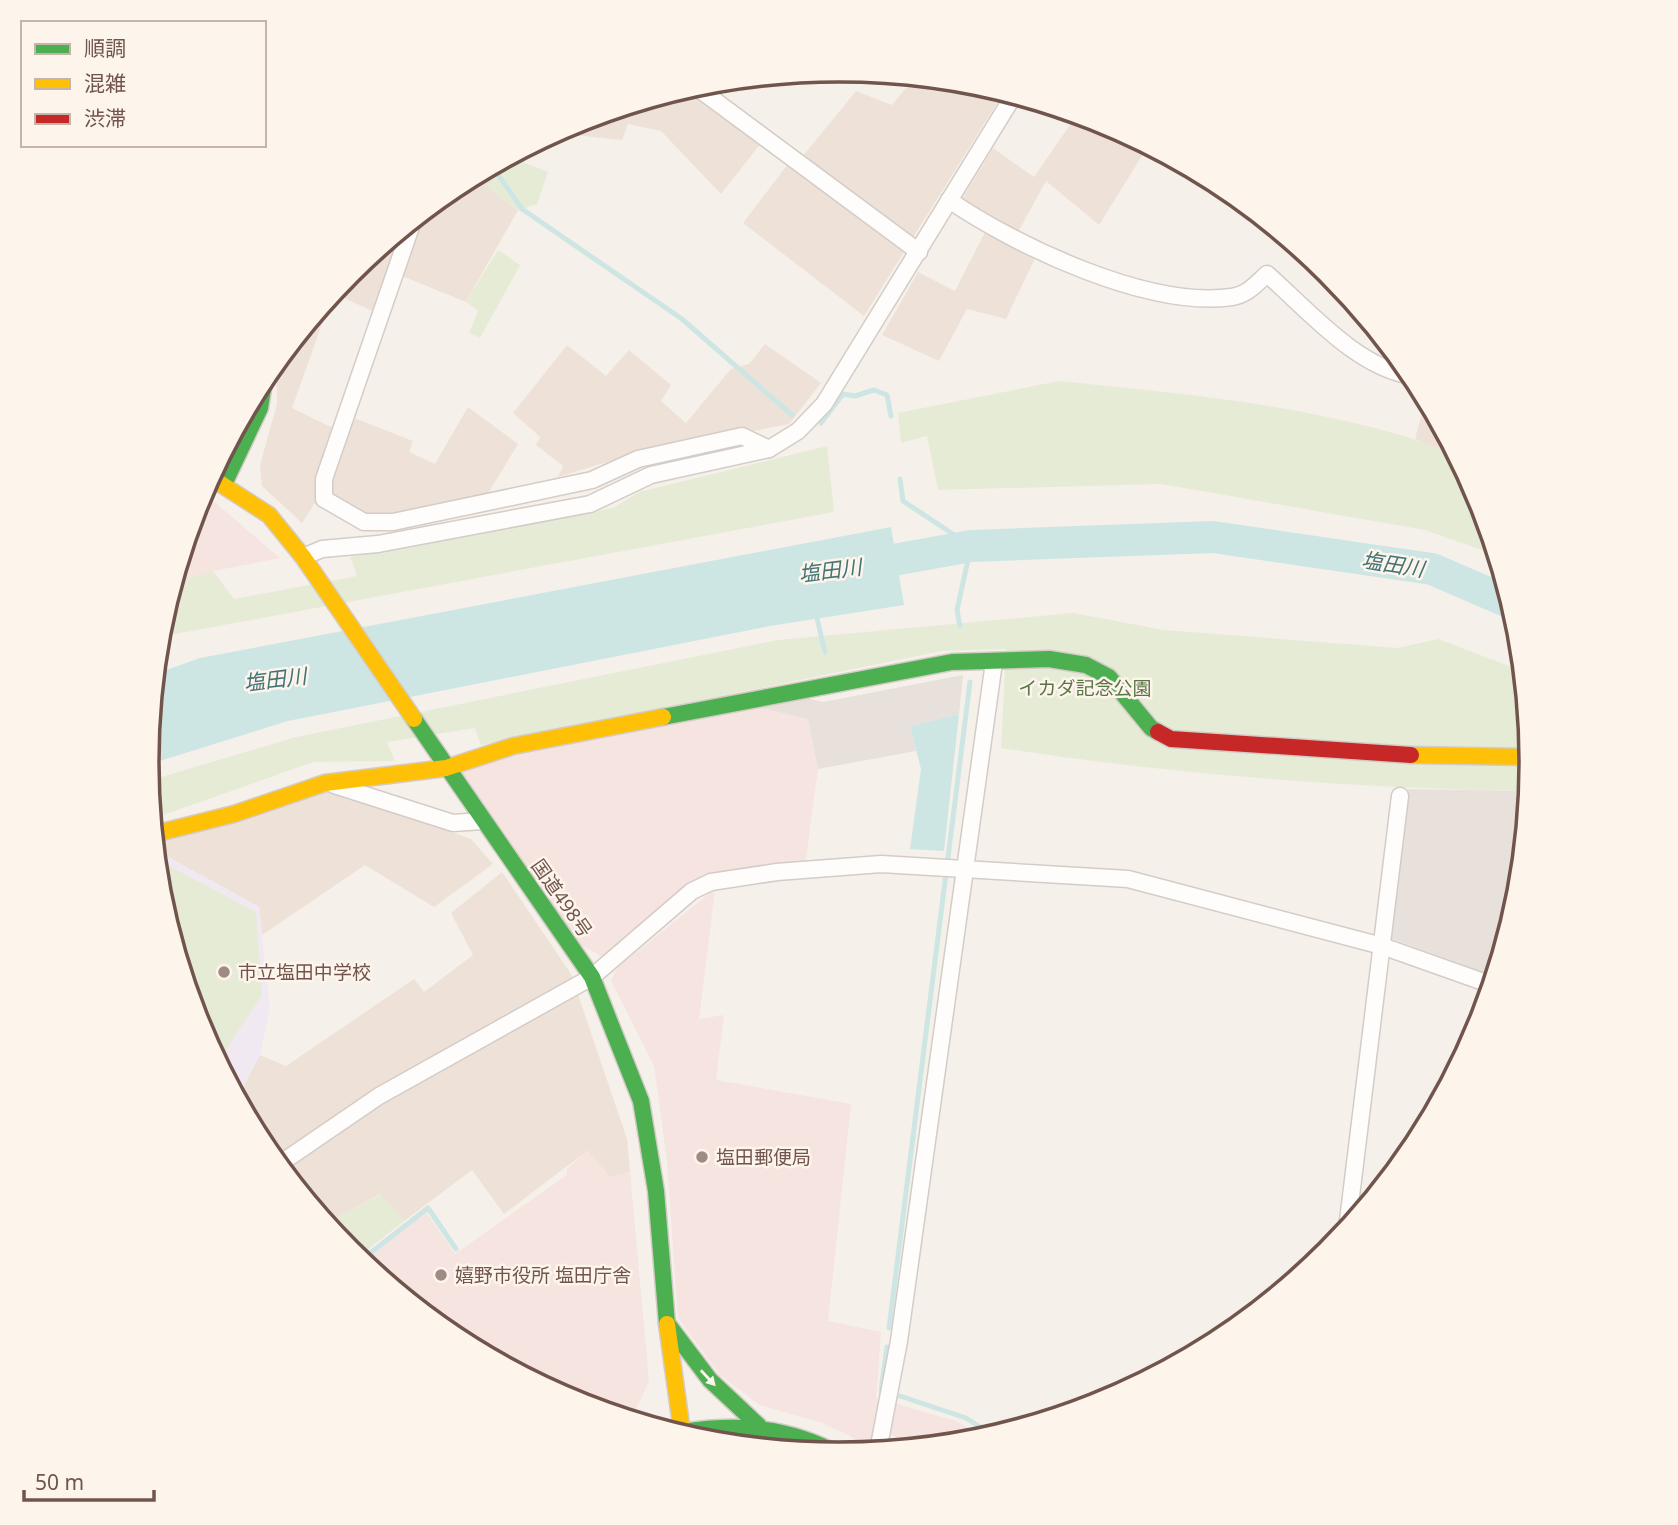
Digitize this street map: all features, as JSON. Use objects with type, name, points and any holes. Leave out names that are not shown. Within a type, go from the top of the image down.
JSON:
[{"type":"main road","points":[[238,445],[260,405]]},
{"type":"main road","name":"国道498号","points":[[220,482],[269,515],[303,557],[482,821],[592,977],[641,1101],[656,1191],[667,1324],[680,1424]]},
{"type":"main road","points":[[163,832],[234,814],[325,783],[446,768],[513,746],[952,662],[1049,659],[1086,665],[1109,677],[1151,728],[1171,739],[1405,755],[1519,757]]},
{"type":"main road","points":[[667,1324],[704,1375],[730,1400],[750,1413],[759,1426]]},
{"type":"main road","points":[[700,1429],[721,1424],[759,1426],[795,1434],[812,1442]]},
{"type":"street","points":[[707,95],[919,252]]},
{"type":"street","points":[[303,557],[322,549],[377,544],[590,504],[650,475],[769,449],[798,431],[824,404],[1009,104]]},
{"type":"street","points":[[949,200],[987,226],[1093,274],[1179,296],[1233,297],[1248,292],[1267,274],[1368,361],[1397,373]]},
{"type":"street","points":[[407,237],[324,479],[324,499],[364,522],[393,523],[592,480],[638,459],[742,436],[769,449]]},
{"type":"street","points":[[880,1441],[899,1341],[954,867],[995,662]]},
{"type":"street","points":[[325,783],[453,823],[482,821]]},
{"type":"street","points":[[1349,1212],[1400,796]]},
{"type":"street","points":[[286,1159],[379,1096],[592,977],[692,891],[711,882],[777,872],[881,864],[1128,879],[1382,946],[1483,982]]},
{"type":"shaded area","points":[[907,86],[998,101],[864,316],[743,223],[788,164],[802,157],[856,91],[892,105]]},
{"type":"shaded area","points":[[715,94],[769,133],[721,194],[661,131],[628,124],[622,140],[576,135],[663,105]]},
{"type":"shaded area","points":[[1071,123],[1143,154],[1099,225],[1046,181],[1018,232],[1037,254],[1006,319],[967,309],[939,361],[882,335],[918,272],[955,291],[985,232],[954,212],[993,148],[1034,177]]},
{"type":"shaded area","points":[[488,180],[486,186],[518,210],[466,302],[400,275],[388,318],[343,298],[390,251],[425,223]]},
{"type":"shaded area","points":[[324,318],[292,408],[333,428],[339,412],[413,441],[409,452],[435,464],[468,407],[518,444],[487,495],[353,524],[316,501],[302,523],[262,486],[260,465],[277,404],[276,380]]},
{"type":"shaded area","points":[[765,344],[821,383],[789,424],[631,455],[558,477],[563,466],[536,445],[540,437],[513,413],[567,345],[606,376],[629,350],[671,385],[661,401],[686,423],[731,369],[749,364]]},
{"type":"shaded area","points":[[1422,413],[1445,454],[1415,439]]},
{"type":"shaded area","points":[[211,501],[280,558],[184,580]]},
{"type":"shaded area","points":[[963,675],[959,714],[910,726],[916,751],[818,769],[808,719],[753,706],[803,697],[823,702]]},
{"type":"shaded area","points":[[753,706],[808,719],[818,769],[805,865],[742,868],[692,884],[603,957],[581,945],[460,770],[506,751]]},
{"type":"shaded area","points":[[320,785],[471,839],[493,864],[434,907],[365,865],[262,935],[259,907],[166,856],[164,839]]},
{"type":"shaded area","points":[[1408,789],[1518,791],[1506,895],[1486,973],[1390,938]]},
{"type":"shaded area","name":"市立塩田中学校","points":[[166,856],[259,907],[270,1009],[260,1055],[242,1088],[211,1023],[195,981],[182,939]]},
{"type":"shaded area","points":[[502,872],[571,974],[627,1139],[630,1172],[610,1177],[587,1151],[504,1214],[472,1170],[404,1221],[380,1194],[335,1219],[299,1177],[242,1088],[260,1055],[286,1066],[414,979],[424,992],[473,955],[451,913]]},
{"type":"shaded area","points":[[715,889],[699,1019],[724,1015],[716,1080],[851,1104],[828,1321],[881,1332],[876,1398],[956,1421],[972,1430],[904,1439],[879,1431],[873,1441],[862,1442],[822,1423],[760,1405],[720,1375],[678,1318],[667,1161],[654,1066],[611,981],[617,968]]},
{"type":"shaded area","points":[[587,1150],[610,1177],[630,1172],[649,1381],[635,1412],[579,1391],[499,1352],[425,1302],[370,1256],[426,1212],[455,1254],[567,1175],[567,1169]]},
{"type":"green space","points":[[520,161],[548,172],[537,204],[518,210],[486,186],[488,180]]},
{"type":"green space","points":[[498,250],[520,265],[480,338],[469,333],[478,311],[466,302]]},
{"type":"green space","points":[[1059,381],[1218,399],[1297,411],[1375,428],[1407,437],[1444,453],[1467,502],[1485,551],[1425,530],[1161,484],[938,490],[927,436],[901,443],[898,413]]},
{"type":"green space","points":[[827,446],[834,512],[171,635],[184,580],[213,571],[234,599],[357,576],[350,557],[613,508],[639,492]]},
{"type":"green space","name":"イカダ記念公園","points":[[1073,613],[1164,630],[1398,648],[1438,639],[1512,667],[1518,718],[1518,791],[1396,787],[1198,773],[1001,748],[1006,649],[942,651],[481,745],[475,728],[387,742],[395,761],[313,762],[161,816],[159,778],[296,737],[778,640]]},
{"type":"green space","name":"市立塩田中学校","points":[[167,865],[256,912],[262,995],[224,1052],[195,981],[182,939]]},
{"type":"green space","points":[[381,1194],[404,1221],[366,1251],[335,1219]]},
{"type":"water","points":[[891,527],[904,605],[770,626],[288,721],[159,761],[160,718],[166,670],[200,658]]},
{"type":"water","points":[[959,714],[944,851],[910,849],[921,769],[910,726]]},
{"type":"waterway","points":[[498,174],[522,209],[682,319],[792,415]]},
{"type":"waterway","points":[[821,423],[843,394],[855,396],[874,390],[887,395],[891,416]]},
{"type":"waterway","points":[[900,479],[903,501],[971,546],[957,610],[960,626]]},
{"type":"waterway","name":"塩田川","points":[[855,567],[971,546],[1213,537],[1432,569],[1499,598]]},
{"type":"waterway","points":[[816,614],[825,652]]},
{"type":"waterway","points":[[889,1328],[970,682]]},
{"type":"waterway","points":[[369,1254],[428,1208],[456,1249]]},
{"type":"waterway","points":[[881,1391],[887,1347]]},
{"type":"waterway","points":[[900,1396],[966,1418],[981,1428]]},
{"type":"traffic: fast","points":[[224,484],[260,405]]},
{"type":"traffic: fast","points":[[663,717],[952,662],[1049,659],[1086,665],[1109,677],[1151,728],[1158,732]]},
{"type":"traffic: fast","points":[[414,719],[592,977],[641,1101],[656,1191],[667,1324]]},
{"type":"traffic: fast","points":[[667,1323],[710,1380],[759,1426]]},
{"type":"traffic: fast","points":[[702,1429],[763,1430],[811,1442]]},
{"type":"traffic: slow","points":[[219,483],[269,515],[303,557],[414,719]]},
{"type":"traffic: slow","points":[[163,832],[234,814],[325,783],[446,768],[513,746],[663,717]]},
{"type":"traffic: slow","points":[[1411,755],[1519,757]]},
{"type":"traffic: slow","points":[[667,1324],[681,1424]]},
{"type":"traffic: jam","points":[[1158,732],[1171,739],[1411,755]]},
{"type":"place","name":"市立塩田中学校","points":[[224,972]]},
{"type":"place","name":"塩田郵便局","points":[[702,1157]]},
{"type":"place","name":"嬉野市役所 塩田庁舎","points":[[441,1275]]}]
